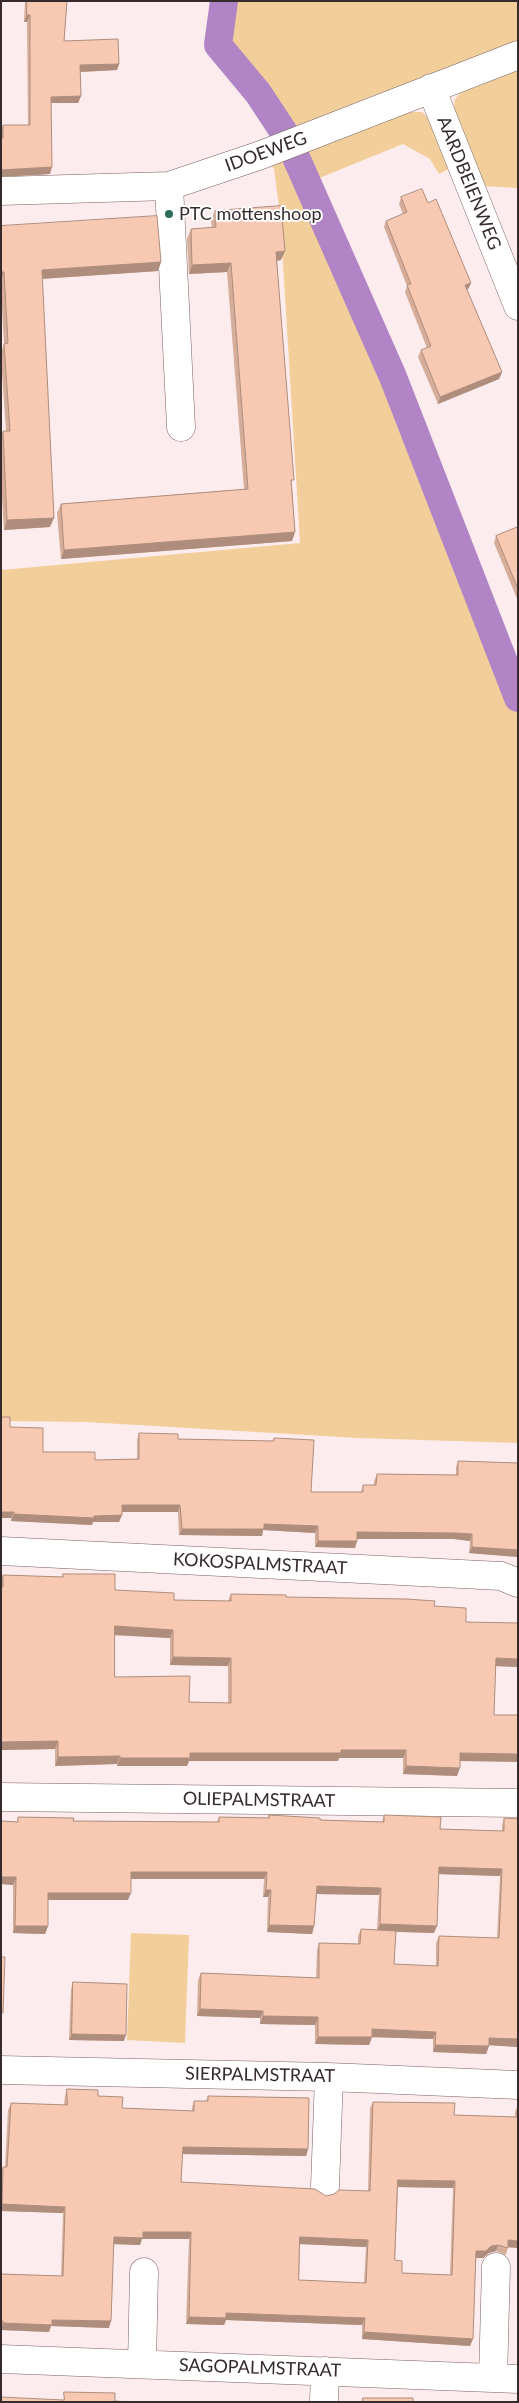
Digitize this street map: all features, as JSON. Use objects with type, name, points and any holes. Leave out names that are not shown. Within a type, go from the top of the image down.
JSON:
[{"type":"street","name":"IDOEWEG","points":[[1,191],[169,186],[261,155],[518,55]]},
{"type":"street","name":"AARDBEIENWEG","points":[[431,88],[518,306]]},
{"type":"street","points":[[169,186],[180,427]]},
{"type":"street","name":"KOKOSPALMSTRAAT","points":[[1,1551],[501,1576],[518,1583]]},
{"type":"street","name":"OLIEPALMSTRAAT","points":[[1,1797],[518,1803]]},
{"type":"street","name":"SIERPALMSTRAAT","points":[[1,2070],[329,2077],[518,2085]]},
{"type":"street","points":[[325,2187],[329,2077]]},
{"type":"street","points":[[496,2267],[506,2378]]},
{"type":"street","points":[[142,2364],[144,2272]]},
{"type":"street","name":"SAGOPALMSTRAAT","points":[[1,2359],[506,2378]]},
{"type":"street","points":[[324,2402],[325,2371]]},
{"type":"shaded area","points":[[224,1],[518,1],[518,47],[434,77],[377,94],[335,111],[287,137],[218,45]]},
{"type":"shaded area","points":[[518,67],[518,188],[481,186],[453,114],[455,99],[469,84]]},
{"type":"shaded area","points":[[406,112],[422,112],[437,126],[449,169],[439,174],[430,159],[403,144],[307,183],[393,377],[447,525],[518,700],[518,1443],[358,1438],[86,1422],[1,1421],[1,570],[300,543],[280,214],[274,169],[270,163]]},
{"type":"shaded area","points":[[131,1933],[189,1935],[185,2043],[127,2040]]},
{"type":"building","points":[[27,1],[67,1],[64,41],[118,39],[119,64],[80,65],[81,96],[51,97],[52,167],[1,170],[3,125],[30,125],[30,15],[27,15]]},
{"type":"building","points":[[422,189],[428,203],[436,199],[471,283],[465,285],[502,372],[440,397],[421,350],[431,346],[407,285],[411,284],[386,221],[407,212],[401,197]]},
{"type":"building","points":[[281,206],[285,251],[276,252],[294,480],[291,480],[295,532],[64,550],[61,504],[248,489],[231,263],[192,265],[191,229],[216,227],[215,211]]},
{"type":"building","points":[[157,216],[161,262],[42,270],[54,518],[7,520],[3,431],[10,431],[4,344],[8,343],[4,272],[1,272],[1,226]]},
{"type":"building","points":[[518,527],[518,589],[496,536]]},
{"type":"building","points":[[1,1417],[10,1417],[10,1427],[43,1428],[43,1452],[95,1452],[95,1460],[139,1459],[139,1433],[178,1434],[178,1439],[274,1441],[274,1438],[314,1440],[311,1492],[363,1492],[363,1485],[376,1485],[377,1474],[458,1475],[458,1461],[518,1463],[518,1550],[472,1547],[472,1534],[456,1533],[357,1532],[357,1541],[318,1541],[318,1526],[264,1524],[264,1529],[182,1529],[180,1505],[122,1505],[122,1515],[94,1516],[94,1518],[1,1512]]},
{"type":"building","points":[[63,1574],[115,1574],[115,1590],[174,1593],[174,1600],[231,1601],[231,1594],[435,1601],[434,1606],[466,1608],[466,1622],[518,1623],[518,1659],[496,1658],[494,1715],[518,1715],[518,1754],[460,1753],[460,1768],[406,1766],[406,1750],[341,1750],[341,1753],[190,1753],[190,1758],[58,1757],[58,1741],[1,1742],[1,1587],[3,1587],[3,1575],[63,1577]],"holes":[[[115,1626],[173,1630],[173,1657],[231,1658],[231,1703],[189,1702],[190,1676],[115,1677]]]},
{"type":"building","points":[[269,1815],[320,1818],[320,1820],[384,1822],[384,1815],[441,1817],[440,1829],[504,1831],[504,1818],[518,1819],[518,2039],[489,2038],[489,2046],[435,2045],[436,2032],[372,2029],[372,2037],[318,2037],[318,2017],[263,2016],[263,2011],[200,2009],[201,1973],[319,1978],[319,1943],[360,1944],[361,1929],[396,1931],[394,1964],[438,1966],[439,1936],[499,1938],[502,1869],[439,1867],[437,1926],[380,1924],[381,1888],[317,1886],[314,1926],[269,1925],[271,1890],[266,1890],[267,1872],[131,1872],[131,1893],[48,1893],[48,1926],[15,1926],[16,1877],[1,1877],[1,1821],[18,1822],[18,1817],[74,1818],[73,1821],[219,1822],[219,1817],[269,1818]]},
{"type":"building","points":[[1,1957],[5,1957],[3,2013],[1,2013]]},
{"type":"building","points":[[73,1982],[127,1984],[126,2035],[72,2034]]},
{"type":"building","points":[[67,2089],[98,2090],[98,2096],[123,2097],[122,2108],[194,2111],[194,2101],[208,2101],[208,2096],[309,2098],[308,2149],[183,2147],[181,2182],[315,2189],[326,2196],[334,2194],[339,2190],[370,2191],[373,2102],[455,2103],[454,2115],[517,2117],[518,2105],[518,2241],[508,2240],[508,2248],[498,2245],[491,2246],[486,2251],[476,2251],[473,2339],[364,2332],[365,2318],[226,2313],[226,2318],[189,2317],[191,2232],[143,2232],[143,2238],[114,2237],[111,2321],[52,2320],[52,2325],[3,2323],[1,2321],[1,2274],[63,2276],[65,2207],[2,2204],[3,2167],[7,2167],[11,2103],[67,2105]],"holes":[[[398,2180],[455,2181],[452,2275],[402,2273],[402,2261],[395,2260]],[[300,2237],[368,2240],[366,2283],[299,2280]]]},
{"type":"building","points":[[64,2392],[115,2393],[115,2401],[130,2402],[1,2402],[1,2397],[64,2400]]},
{"type":"building","points":[[363,2398],[413,2398],[413,2402],[363,2402]]},
{"type":"waterway","points":[[224,1],[218,45],[258,93],[287,137],[393,377],[518,698]]},
{"type":"place","name":"PTC mottenshoop","points":[[169,214]]}]
